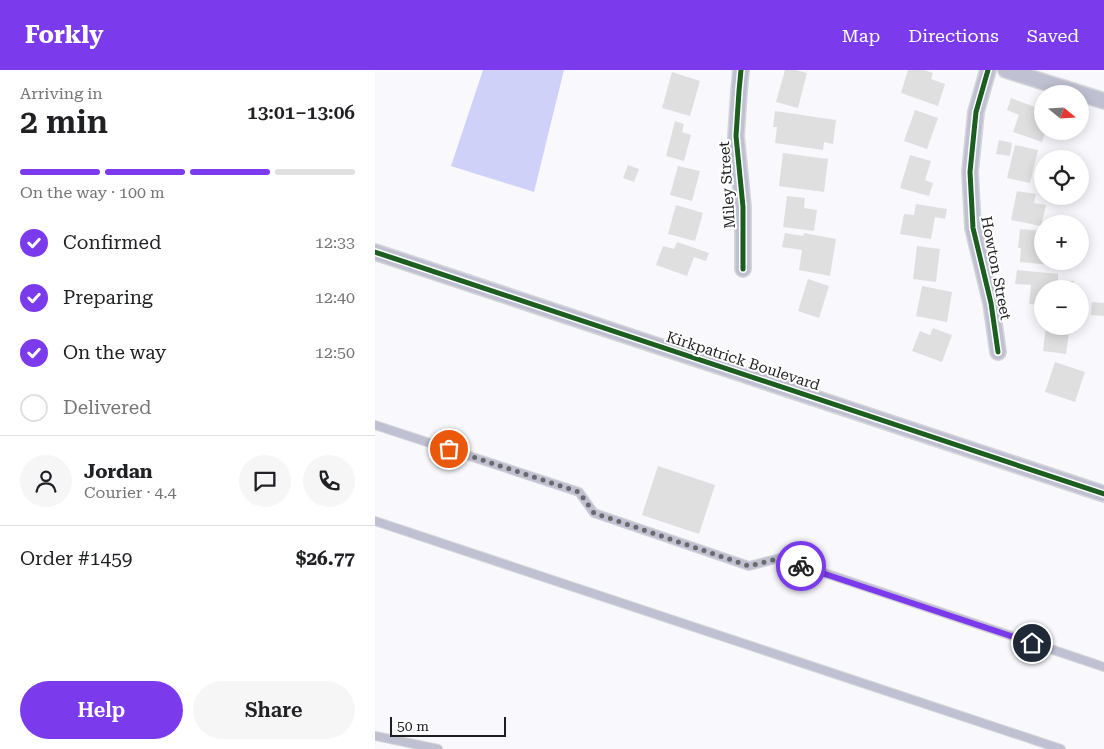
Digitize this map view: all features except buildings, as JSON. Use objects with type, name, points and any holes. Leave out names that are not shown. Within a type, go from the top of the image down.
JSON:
[{"type":"street","name":"Miley Street","points":[[741,70],[736,136],[743,207],[743,269]]},
{"type":"street","name":"Howton Street","points":[[988,70],[976,112],[969,172],[973,228],[991,303],[998,352]]},
{"type":"street","points":[[1006,70],[1104,101]]},
{"type":"street","name":"Kirkpatrick Boulevard","points":[[375,252],[1104,494]]},
{"type":"lane","points":[[375,425],[579,492],[594,513],[749,566],[780,558],[1104,667]]},
{"type":"lane","points":[[375,521],[1061,749]]},
{"type":"lane","points":[[375,736],[438,749]]},
{"type":"shaded area","points":[[483,70],[564,70],[534,192],[451,166]]},
{"type":"cycle path","points":[[741,70],[736,136],[743,207],[743,269]]},
{"type":"cycle path","points":[[988,70],[976,112],[970,172],[973,228],[991,303],[998,352]]},
{"type":"cycle path","points":[[375,252],[1104,494]]},
{"type":"way so far","points":[[449,449],[579,492],[594,513],[749,566],[780,558],[801,566]]},
{"type":"route","points":[[801,566],[1032,643]]}]
